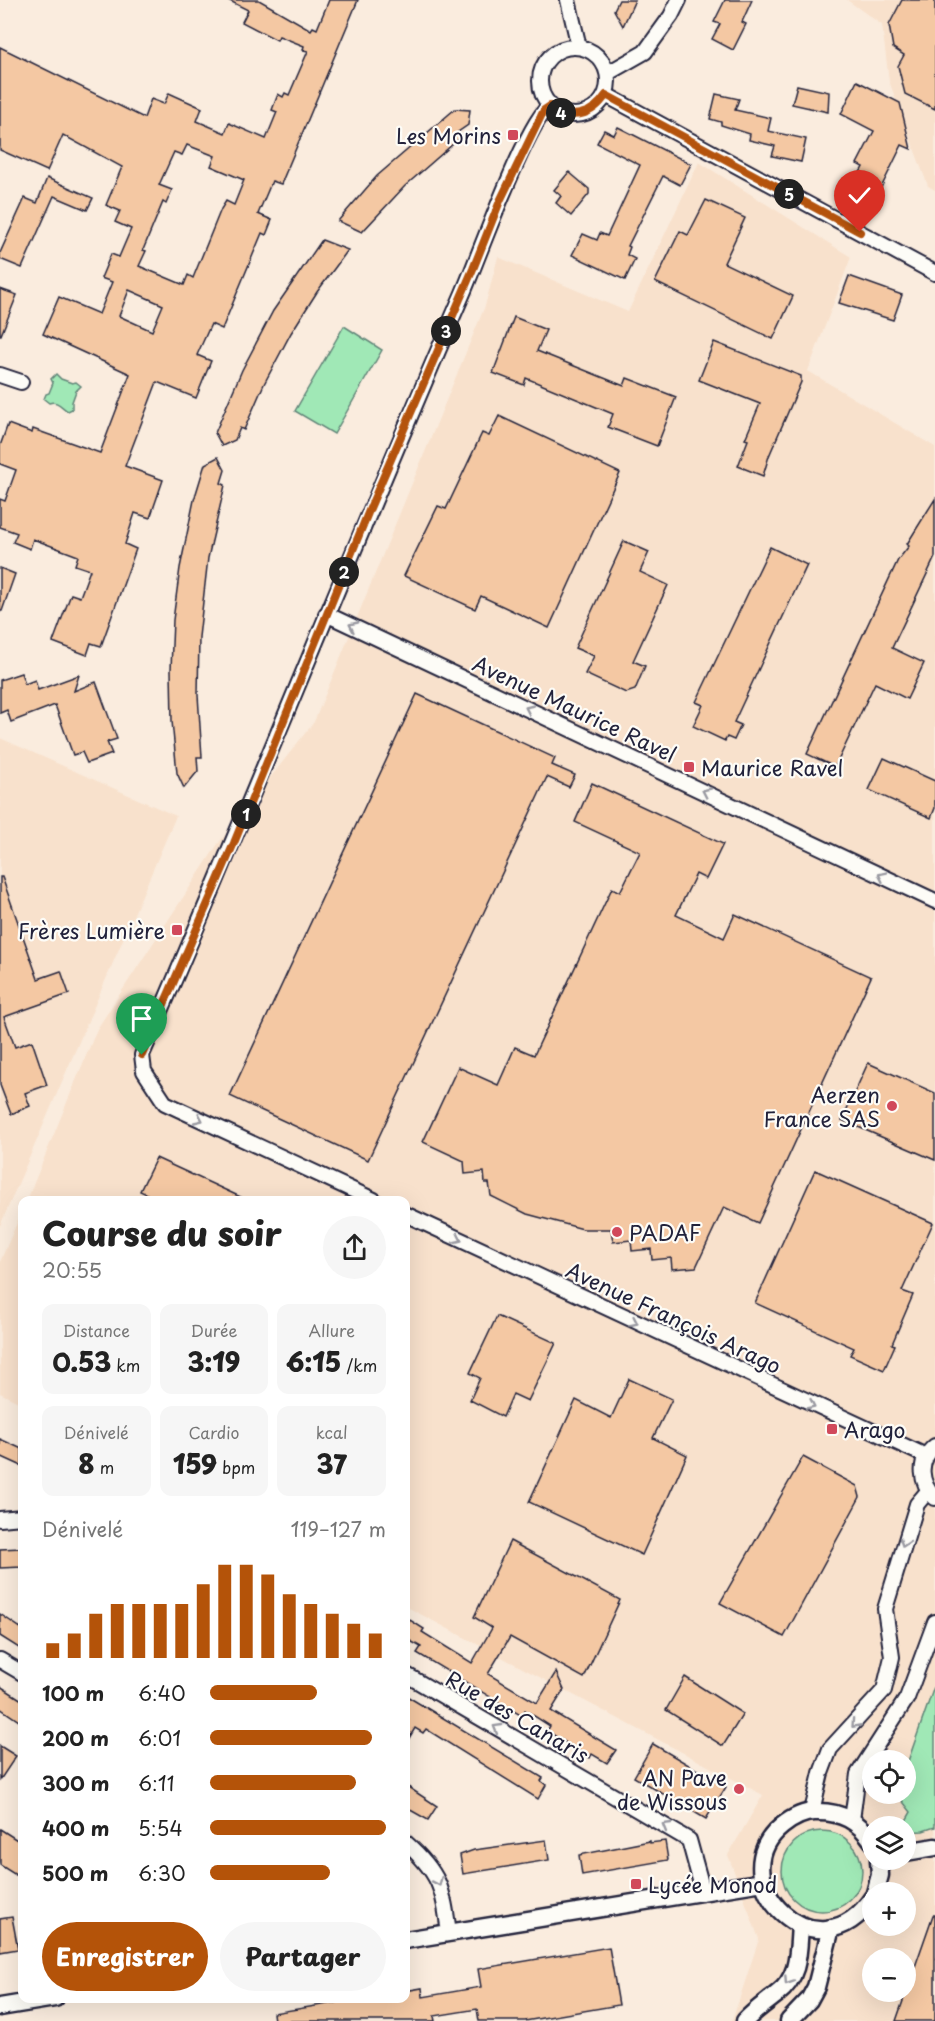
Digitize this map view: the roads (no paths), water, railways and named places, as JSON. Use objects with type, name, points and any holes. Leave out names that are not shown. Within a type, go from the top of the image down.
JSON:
[{"type":"street","points":[[568,0],[579,47]]},
{"type":"street","points":[[608,73],[645,52],[671,16],[679,0]]},
{"type":"street","points":[[568,47],[579,47],[598,55],[608,73],[609,84],[606,95],[591,111],[581,115],[559,112],[550,106],[540,87],[543,66],[558,51],[568,47]]},
{"type":"street","points":[[606,95],[935,273]]},
{"type":"street","points":[[365,1196],[165,1103],[152,1087],[144,1071],[142,1055],[234,843],[503,194],[533,129],[544,110],[550,106]]},
{"type":"street","points":[[0,375],[21,382]]},
{"type":"street","name":"Avenue Maurice Ravel","points":[[327,614],[935,901]]},
{"type":"street","name":"Avenue François Arago","points":[[410,1216],[932,1448]]},
{"type":"street","points":[[812,1811],[821,1773],[830,1749],[884,1690],[892,1657],[885,1609],[917,1504],[931,1494],[923,1479],[922,1467],[932,1448]]},
{"type":"street","points":[[0,1519],[18,1517]]},
{"type":"street","points":[[852,1820],[858,1774],[907,1698],[935,1622]]},
{"type":"street","points":[[0,1660],[18,1671]]},
{"type":"street","name":"Rue des Canaris","points":[[410,1677],[689,1840],[703,1891]]},
{"type":"street","points":[[862,1828],[852,1820],[833,1812],[812,1811],[792,1819],[777,1830],[767,1846],[762,1864],[763,1882],[770,1900],[783,1915],[800,1925],[815,1929],[831,1928],[849,1922],[862,1912]]},
{"type":"street","points":[[410,1847],[426,1861],[440,1884],[449,1933]]},
{"type":"street","points":[[916,1850],[935,1847]]},
{"type":"street","points":[[410,1939],[763,1882]]},
{"type":"street","points":[[745,2021],[790,1981],[797,1965],[800,1925]]},
{"type":"street","points":[[789,2021],[809,2000],[816,1987],[831,1928]]},
{"type":"street","points":[[0,2007],[24,2003]]},
{"type":"place","name":"Les Morins","points":[[513,135]]},
{"type":"place","name":"Maurice Ravel","points":[[689,767]]},
{"type":"place","name":"Frères Lumière","points":[[177,930]]},
{"type":"place","name":"Aerzen France SAS","points":[[892,1106]]},
{"type":"place","name":"PADAF","points":[[617,1232]]},
{"type":"place","name":"Arago","points":[[832,1429]]},
{"type":"place","name":"AN Pave de Wissous","points":[[739,1789]]},
{"type":"place","name":"Lycée Monod","points":[[636,1884]]}]
